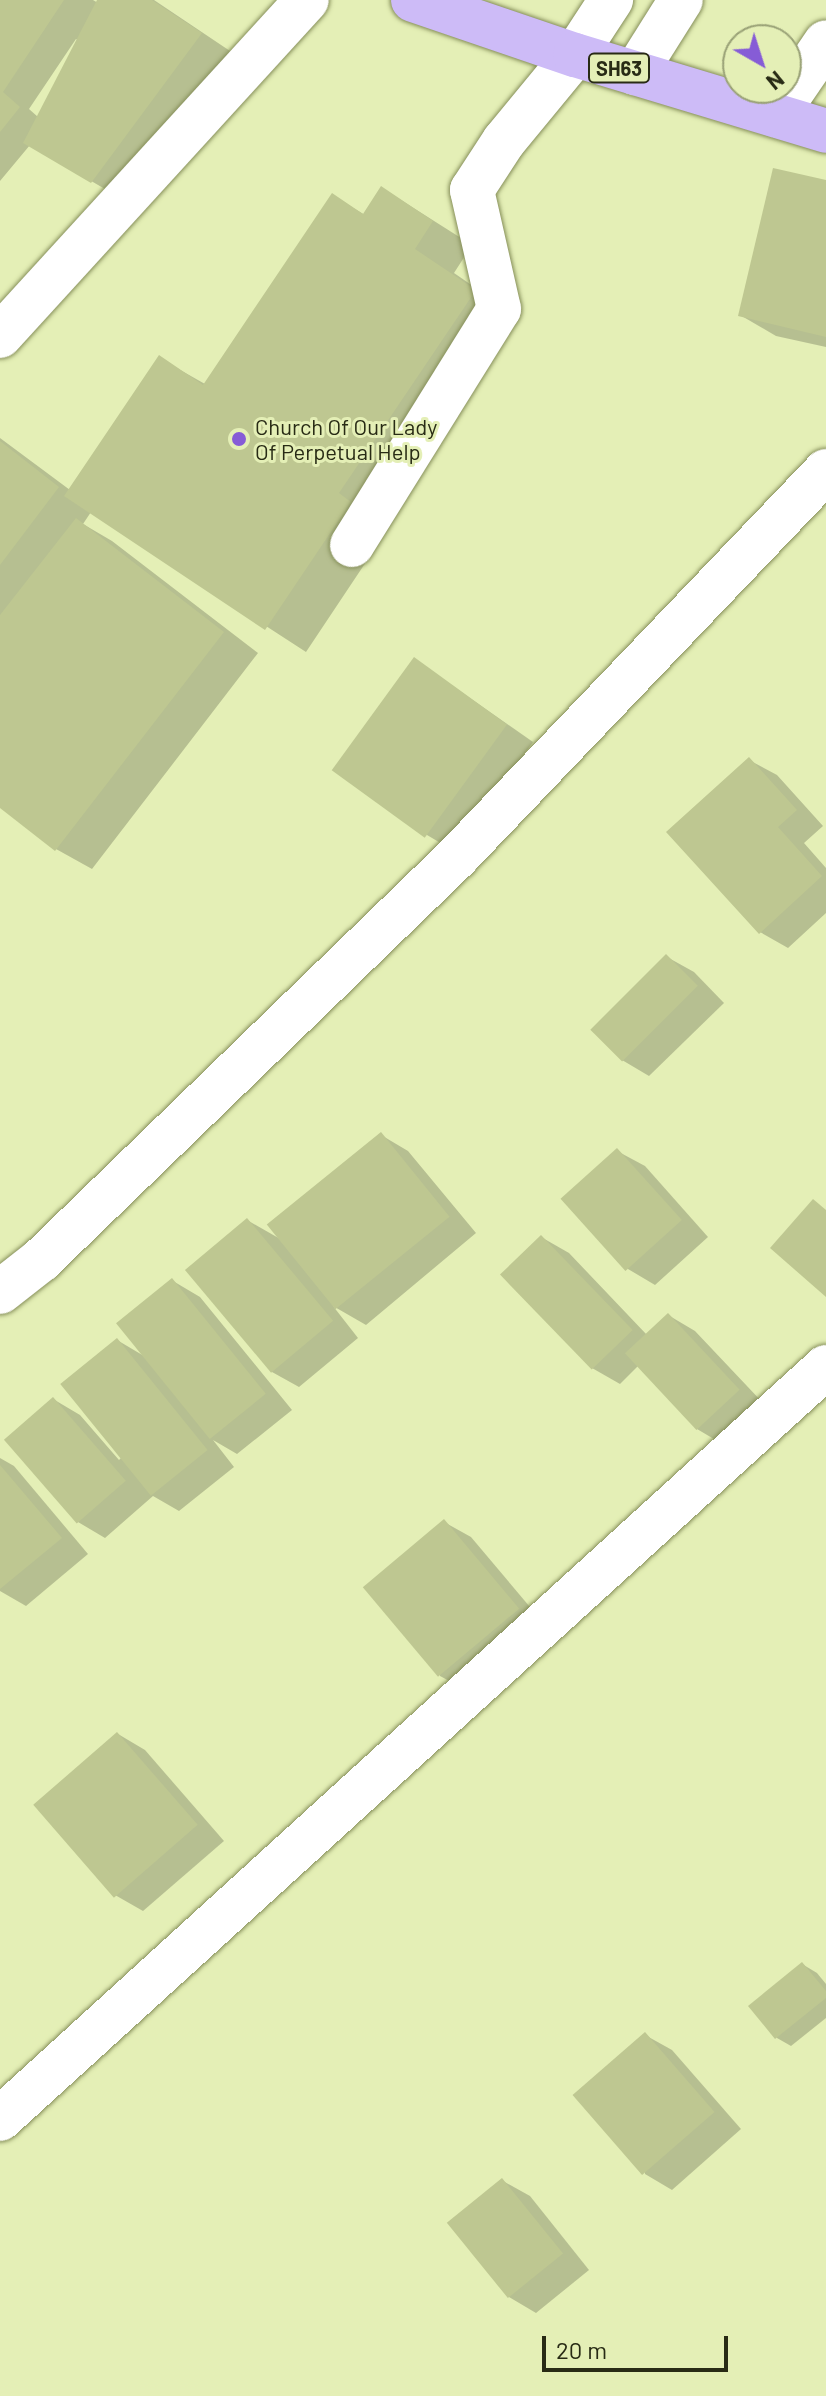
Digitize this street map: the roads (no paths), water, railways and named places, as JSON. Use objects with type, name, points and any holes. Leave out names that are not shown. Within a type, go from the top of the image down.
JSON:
[{"type":"main road","name":"SH63","points":[[413,0],[575,55],[826,131]]},
{"type":"street","points":[[0,336],[307,0]]},
{"type":"street","points":[[352,545],[499,309],[472,190],[504,141],[575,55],[611,0]]},
{"type":"street","points":[[635,73],[681,0]]},
{"type":"street","points":[[776,115],[826,42]]},
{"type":"street","points":[[0,1292],[41,1260],[457,857],[826,471]]},
{"type":"street","points":[[0,2119],[826,1367]]},
{"type":"place","name":"Church Of Our Lady Of Perpetual Help","points":[[239,439]]}]
